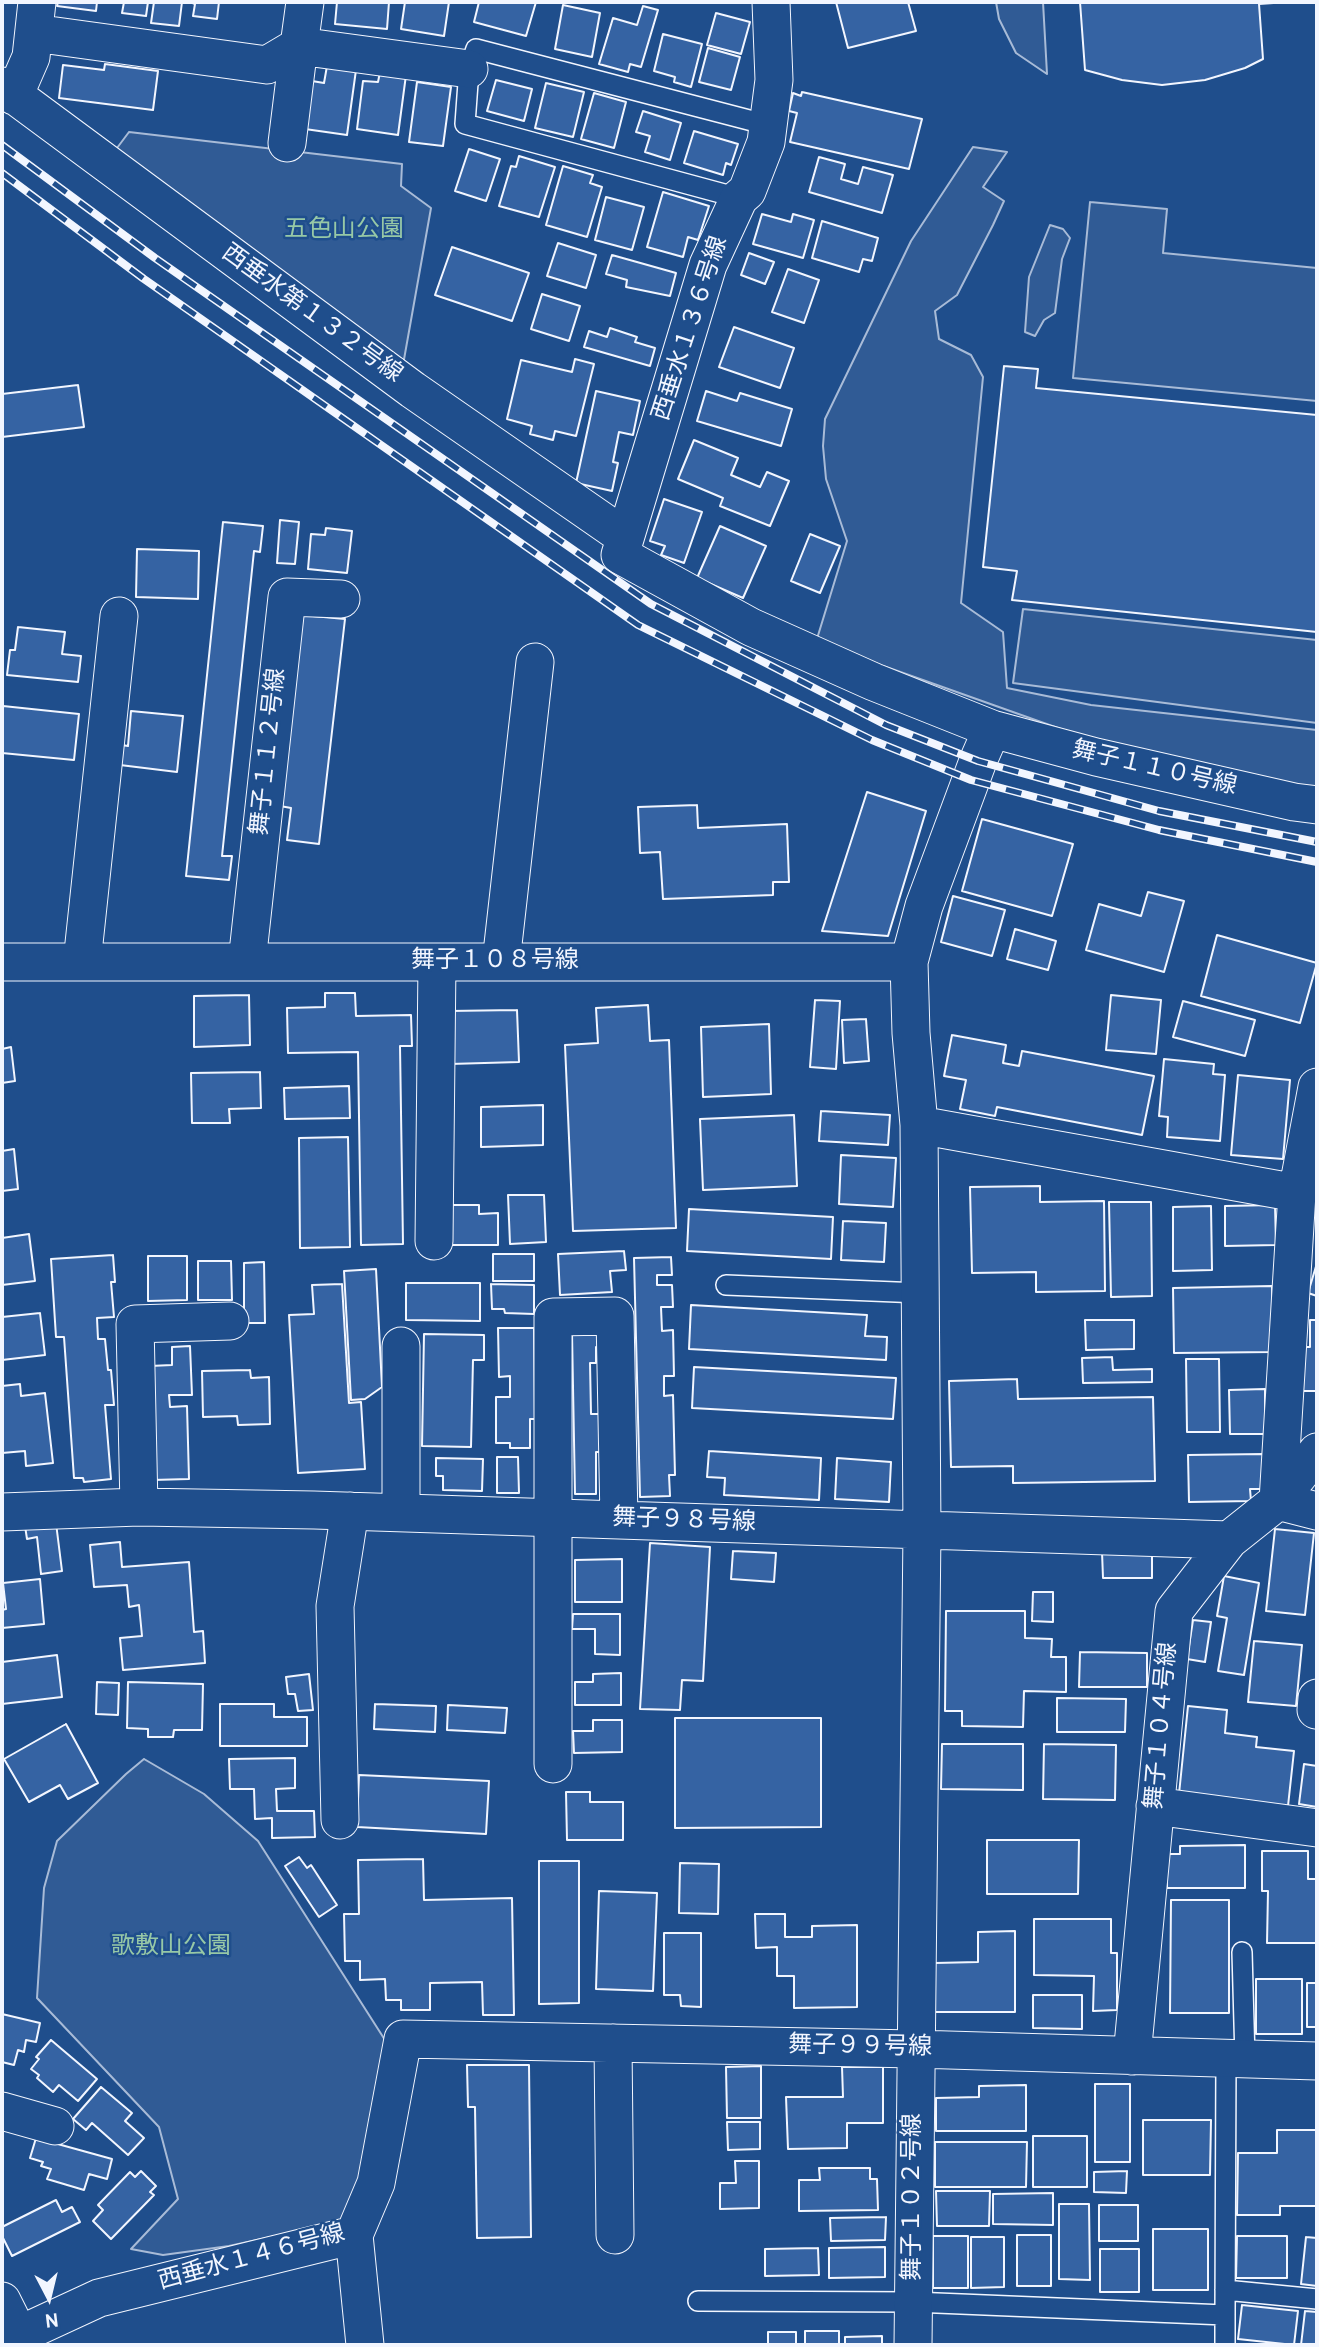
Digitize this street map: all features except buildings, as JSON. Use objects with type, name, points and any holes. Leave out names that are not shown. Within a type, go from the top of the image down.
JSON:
[{"type":"street","points":[[287,143],[305,2]]},
{"type":"street","name":"西垂水１３６号線","points":[[625,537],[708,265],[739,198],[747,191],[766,142],[774,80],[771,2]]},
{"type":"street","points":[[8,91],[31,57],[35,17],[267,65],[299,46],[469,69]]},
{"type":"street","name":"西垂水第１３２号線","points":[[8,91],[413,390],[625,537]]},
{"type":"street","name":"舞子１１０号線","points":[[625,537],[620,555],[751,627],[874,682],[992,729],[1109,760],[1317,805]]},
{"type":"street","name":"舞子１１２号線","points":[[247,961],[287,597],[341,598]]},
{"type":"street","points":[[82,962],[120,616]]},
{"type":"street","points":[[501,962],[535,662]]},
{"type":"street","name":"舞子１０２号線","points":[[913,2345],[922,1530],[919,1125],[911,1033],[909,962],[924,906],[992,729]]},
{"type":"street","name":"舞子１０８号線","points":[[2,962],[909,962]]},
{"type":"street","points":[[435,1241],[437,962]]},
{"type":"street","points":[[1317,1087],[1297,1193],[1278,1501],[1317,1511]]},
{"type":"street","points":[[919,1125],[1297,1193]]},
{"type":"street","points":[[553,1764],[553,1317],[615,1316],[619,1520]]},
{"type":"street","points":[[139,1507],[135,1324],[230,1321]]},
{"type":"street","points":[[401,1346],[401,1513]]},
{"type":"street","name":"舞子１０４号線","points":[[1132,2056],[1174,1611],[1229,1540],[1278,1501],[1317,1452]]},
{"type":"street","name":"舞子９８号線","points":[[2,1512],[139,1507],[350,1511],[1229,1540]]},
{"type":"street","points":[[340,1820],[335,1606],[350,1511]]},
{"type":"street","points":[[1155,1806],[1317,1828]]},
{"type":"street","name":"舞子９９号線","points":[[403,2039],[915,2049],[1317,2061]]},
{"type":"street","name":"西垂水１４６号線","points":[[22,2339],[99,2298],[355,2235],[376,2183],[403,2039]]},
{"type":"street","points":[[613,2043],[615,2235]]},
{"type":"street","points":[[4,2118],[55,2126]]},
{"type":"street","points":[[355,2235],[365,2345]]},
{"type":"street","points":[[2,2301],[22,2339]]},
{"type":"lane","points":[[739,198],[465,124],[469,69],[476,49],[768,125]]},
{"type":"lane","points":[[726,1285],[920,1293]]},
{"type":"lane","points":[[1225,2345],[1235,2058],[1242,1952]]},
{"type":"lane","points":[[1225,2290],[1317,2299]]},
{"type":"lane","points":[[698,2301],[913,2302],[1225,2315]]},
{"type":"shaded area","points":[[996,2],[1043,2],[1047,74],[1016,53],[999,19]]},
{"type":"shaded area","name":"五色山公園","points":[[129,132],[402,164],[401,186],[431,208],[403,365],[114,152]]},
{"type":"shaded area","points":[[973,147],[1007,152],[983,187],[1004,201],[957,295],[935,311],[939,339],[971,355],[983,377],[961,603],[1003,632],[1007,688],[1091,705],[1317,730],[1317,792],[1117,749],[816,642],[847,541],[826,479],[823,446],[825,419],[911,241]]},
{"type":"shaded area","points":[[1090,202],[1167,209],[1163,253],[1317,268],[1317,401],[1073,378]]},
{"type":"shaded area","points":[[1050,225],[1063,229],[1070,238],[1062,259],[1055,313],[1044,320],[1035,336],[1025,332],[1029,277]]},
{"type":"shaded area","points":[[1023,609],[1317,640],[1317,723],[1013,683]]},
{"type":"shaded area","name":"歌敷山公園","points":[[144,1759],[204,1794],[258,1841],[385,2040],[357,2201],[340,2222],[229,2246],[163,2255],[131,2249],[178,2199],[159,2127],[37,1998],[44,1888],[57,1841]]},
{"type":"railway","points":[[2,145],[155,258],[651,604],[886,725],[978,761],[1159,811],[1317,842]]},
{"type":"railway","points":[[2,173],[144,279],[638,625],[872,740],[971,780],[1159,830],[1317,862]]}]
